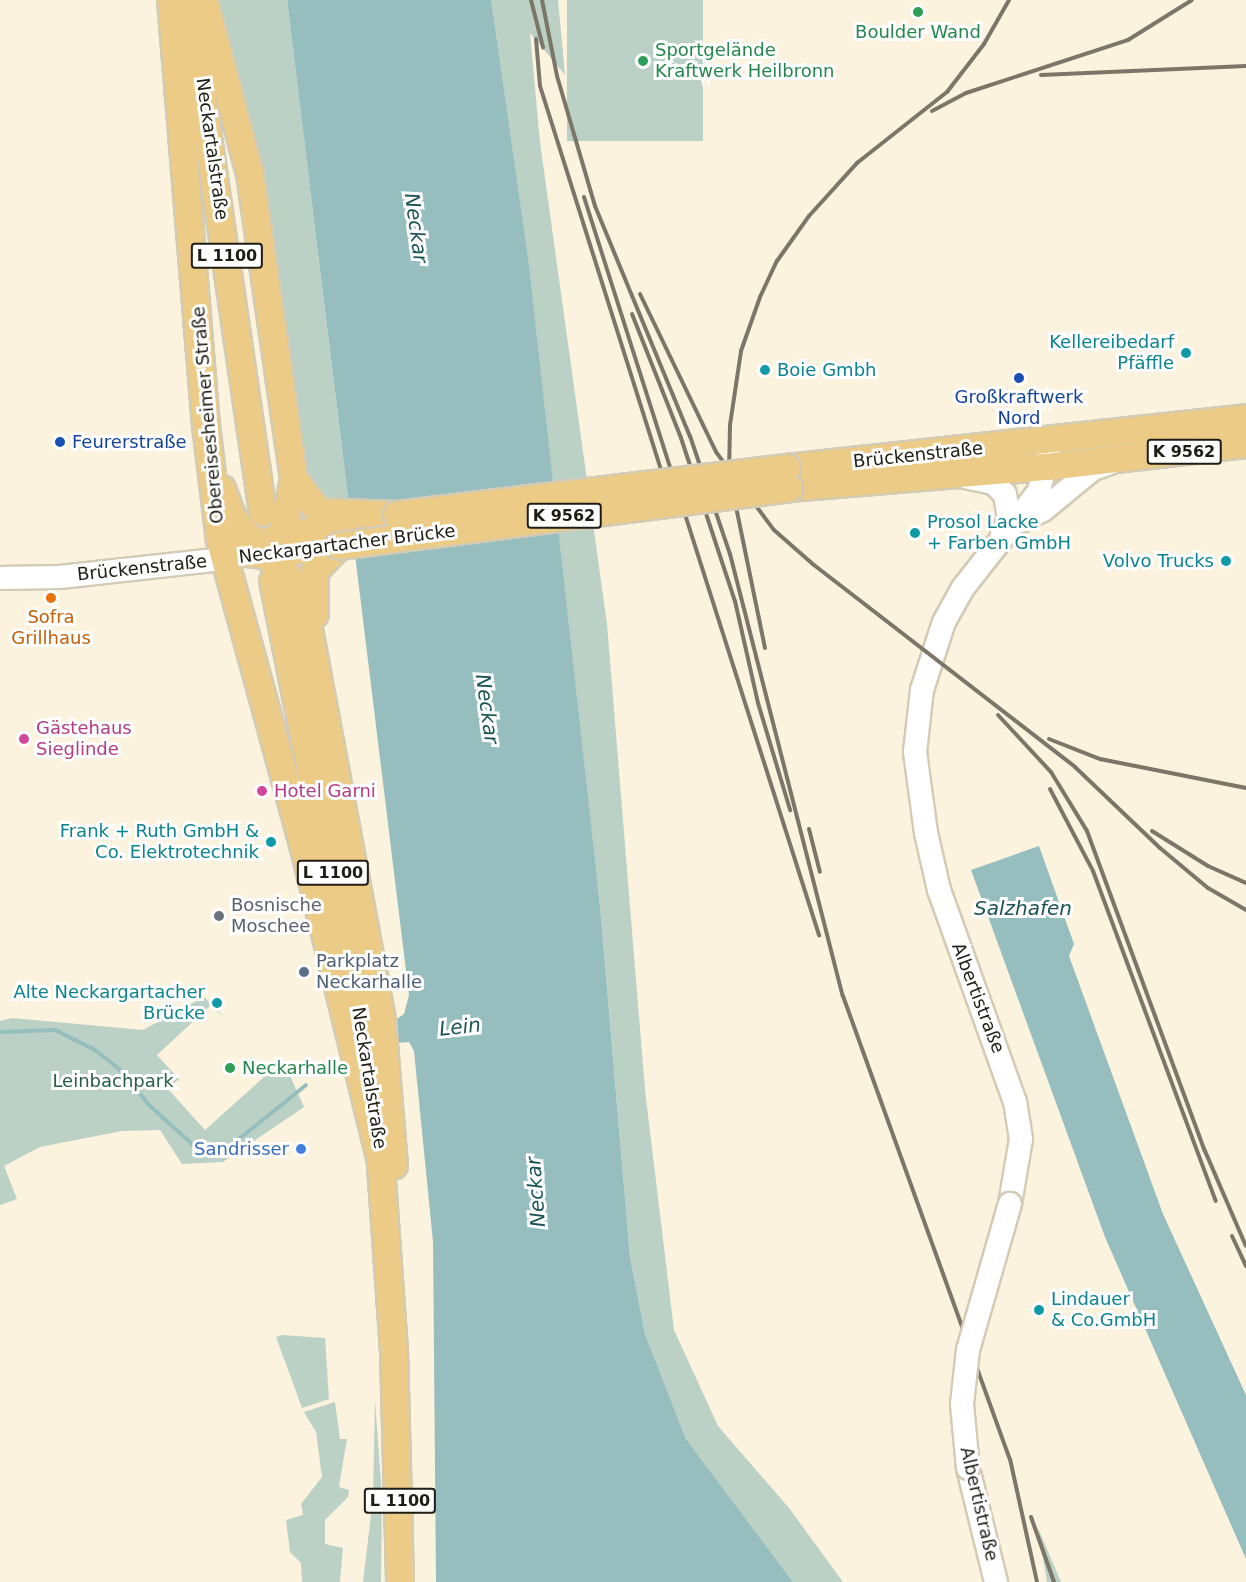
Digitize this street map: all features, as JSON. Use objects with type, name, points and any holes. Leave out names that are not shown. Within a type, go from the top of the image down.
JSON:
[{"type":"main road","name":"Obereisesheimer Straße","points":[[171,0],[204,364],[212,487],[257,549],[284,780],[382,1166]]},
{"type":"main road","name":"Neckartalstraße","points":[[188,0],[263,513]]},
{"type":"main road","points":[[204,0],[249,174],[294,479],[312,506],[337,528],[315,571],[313,581],[332,739]]},
{"type":"main road","points":[[204,364],[224,498],[234,520],[257,549],[283,569],[297,590],[332,739],[382,1020],[398,1235],[401,1312],[394,1351]]},
{"type":"main road","name":"K 9562","points":[[1050,442],[1246,418]]},
{"type":"main road","name":"Brückenstraße","points":[[788,478],[1050,442]]},
{"type":"main road","name":"Albertistraße","points":[[996,1582],[968,1468],[962,1404],[968,1350],[1010,1204],[1021,1139],[1015,1102],[939,890],[926,833],[915,752],[922,690],[944,622],[963,588],[1017,523],[1039,491],[1047,467],[1050,442]]},
{"type":"main road","name":"K 9562","points":[[1047,467],[1246,444]]},
{"type":"main road","points":[[1017,523],[1043,510],[1093,469],[1122,458]]},
{"type":"main road","name":"Brückenstraße","points":[[788,478],[954,475],[1047,467]]},
{"type":"main road","points":[[954,475],[993,483],[1005,494],[1009,519],[997,546]]},
{"type":"main road","name":"Neckargartacher Brücke","points":[[257,549],[397,515],[788,478]]},
{"type":"main road","name":"Neckargartacher Brücke","points":[[337,528],[788,478]]},
{"type":"main road","points":[[257,549],[294,479]]},
{"type":"main road","name":"Brückenstraße","points":[[0,578],[60,577],[257,549]]},
{"type":"main road","name":"Neckartalstraße","points":[[273,581],[370,1066],[382,1166],[394,1351],[400,1582]]},
{"type":"green space","points":[[216,0],[287,0],[352,530],[310,538],[259,176]]},
{"type":"green space","points":[[491,0],[558,0],[565,75],[530,33],[540,142],[607,624],[645,1090],[674,1330],[718,1426],[789,1508],[843,1582],[793,1582],[686,1439],[645,1334],[630,1257],[600,906]]},
{"type":"green space","name":"Sportgelände Kraftwerk Heilbronn","points":[[567,0],[703,0],[703,141],[567,141]]},
{"type":"green space","name":"Leinbachpark","points":[[204,997],[223,1016],[210,1006],[157,1055],[179,1079],[168,1089],[205,1130],[283,1060],[304,1107],[223,1162],[182,1164],[160,1130],[122,1131],[40,1147],[4,1166],[17,1199],[0,1205],[0,1021],[12,1018],[143,1030]]},
{"type":"green space","points":[[283,1335],[325,1338],[329,1399],[302,1408],[276,1337]]},
{"type":"green space","points":[[375,1400],[382,1498],[381,1582],[363,1582],[373,1498]]},
{"type":"green space","points":[[335,1402],[340,1439],[347,1439],[339,1487],[349,1490],[348,1497],[325,1520],[325,1544],[343,1548],[340,1582],[302,1582],[301,1563],[290,1552],[286,1520],[303,1515],[301,1504],[322,1477],[316,1432],[304,1412]]},
{"type":"green space","points":[[1038,1528],[1061,1582],[1047,1582]]},
{"type":"water","points":[[287,0],[491,0],[528,258],[600,906],[630,1257],[645,1334],[686,1439],[793,1582],[436,1582],[433,1242],[414,1051],[409,1042],[394,1043],[392,1022],[404,1014],[409,995]]},
{"type":"water","name":"Salzhafen","points":[[1039,846],[1074,944],[1069,956],[1163,1214],[1246,1395],[1246,1559],[1105,1237],[971,870]]},
{"type":"waterway","points":[[0,1032],[55,1030],[95,1050],[119,1069],[150,1106],[192,1144],[206,1152],[224,1151],[306,1085]]},
{"type":"railway","points":[[531,0],[543,47]]},
{"type":"railway","points":[[542,0],[557,76],[595,206],[690,436],[730,554],[843,996],[1010,1459],[1037,1582]]},
{"type":"railway","points":[[765,648],[729,473],[730,425],[741,351],[760,297],[777,261],[809,216],[857,163],[947,92],[984,44],[1009,0]]},
{"type":"railway","points":[[932,111],[966,93],[1128,40],[1192,0]]},
{"type":"railway","points":[[536,39],[540,86],[672,504]]},
{"type":"railway","points":[[1041,75],[1246,66]]},
{"type":"railway","points":[[584,197],[819,935]]},
{"type":"railway","points":[[640,294],[716,452],[774,530],[814,565],[1075,767],[1160,848],[1208,888],[1246,910]]},
{"type":"railway","points":[[632,314],[681,438],[735,601],[758,703],[790,810]]},
{"type":"railway","points":[[998,715],[1051,772],[1087,831],[1205,1151],[1246,1246]]},
{"type":"railway","points":[[1049,739],[1100,759],[1246,788]]},
{"type":"railway","points":[[1050,789],[1093,871],[1216,1201]]},
{"type":"railway","points":[[809,829],[820,872]]},
{"type":"railway","points":[[1152,831],[1208,866],[1246,883]]},
{"type":"railway","points":[[1232,1236],[1246,1266]]},
{"type":"railway","points":[[1031,1517],[1054,1582]]},
{"type":"place","name":"Boulder Wand","points":[[918,12]]},
{"type":"place","name":"Sportgelände Kraftwerk Heilbronn","points":[[643,61]]},
{"type":"place","name":"Kellereibedarf Pfäffle","points":[[1186,353]]},
{"type":"place","name":"Boie Gmbh","points":[[765,370]]},
{"type":"place","name":"Großkraftwerk Nord","points":[[1019,378]]},
{"type":"place","name":"Feurerstraße","points":[[60,442]]},
{"type":"place","name":"Prosol Lacke + Farben GmbH","points":[[915,533]]},
{"type":"place","name":"Volvo Trucks","points":[[1226,561]]},
{"type":"place","name":"Sofra Grillhaus","points":[[51,598]]},
{"type":"place","name":"Gästehaus Sieglinde","points":[[24,739]]},
{"type":"place","name":"Hotel Garni","points":[[262,791]]},
{"type":"place","name":"Frank + Ruth GmbH & Co. Elektrotechnik","points":[[271,842]]},
{"type":"place","name":"Bosnische Moschee","points":[[219,916]]},
{"type":"place","name":"Parkplatz Neckarhalle","points":[[304,972]]},
{"type":"place","name":"Alte Neckargartacher Brücke","points":[[217,1003]]},
{"type":"place","name":"Neckarhalle","points":[[230,1068]]},
{"type":"place","name":"Sandrisser","points":[[301,1149]]},
{"type":"place","name":"Lindauer & Co.GmbH","points":[[1039,1310]]},
{"type":"water label","name":"Neckar","points":[[416,228]]},
{"type":"water label","name":"Neckar","points":[[487,709]]},
{"type":"water label","name":"Lein","points":[[460,1027]]},
{"type":"water label","name":"Neckar","points":[[536,1192]]}]
